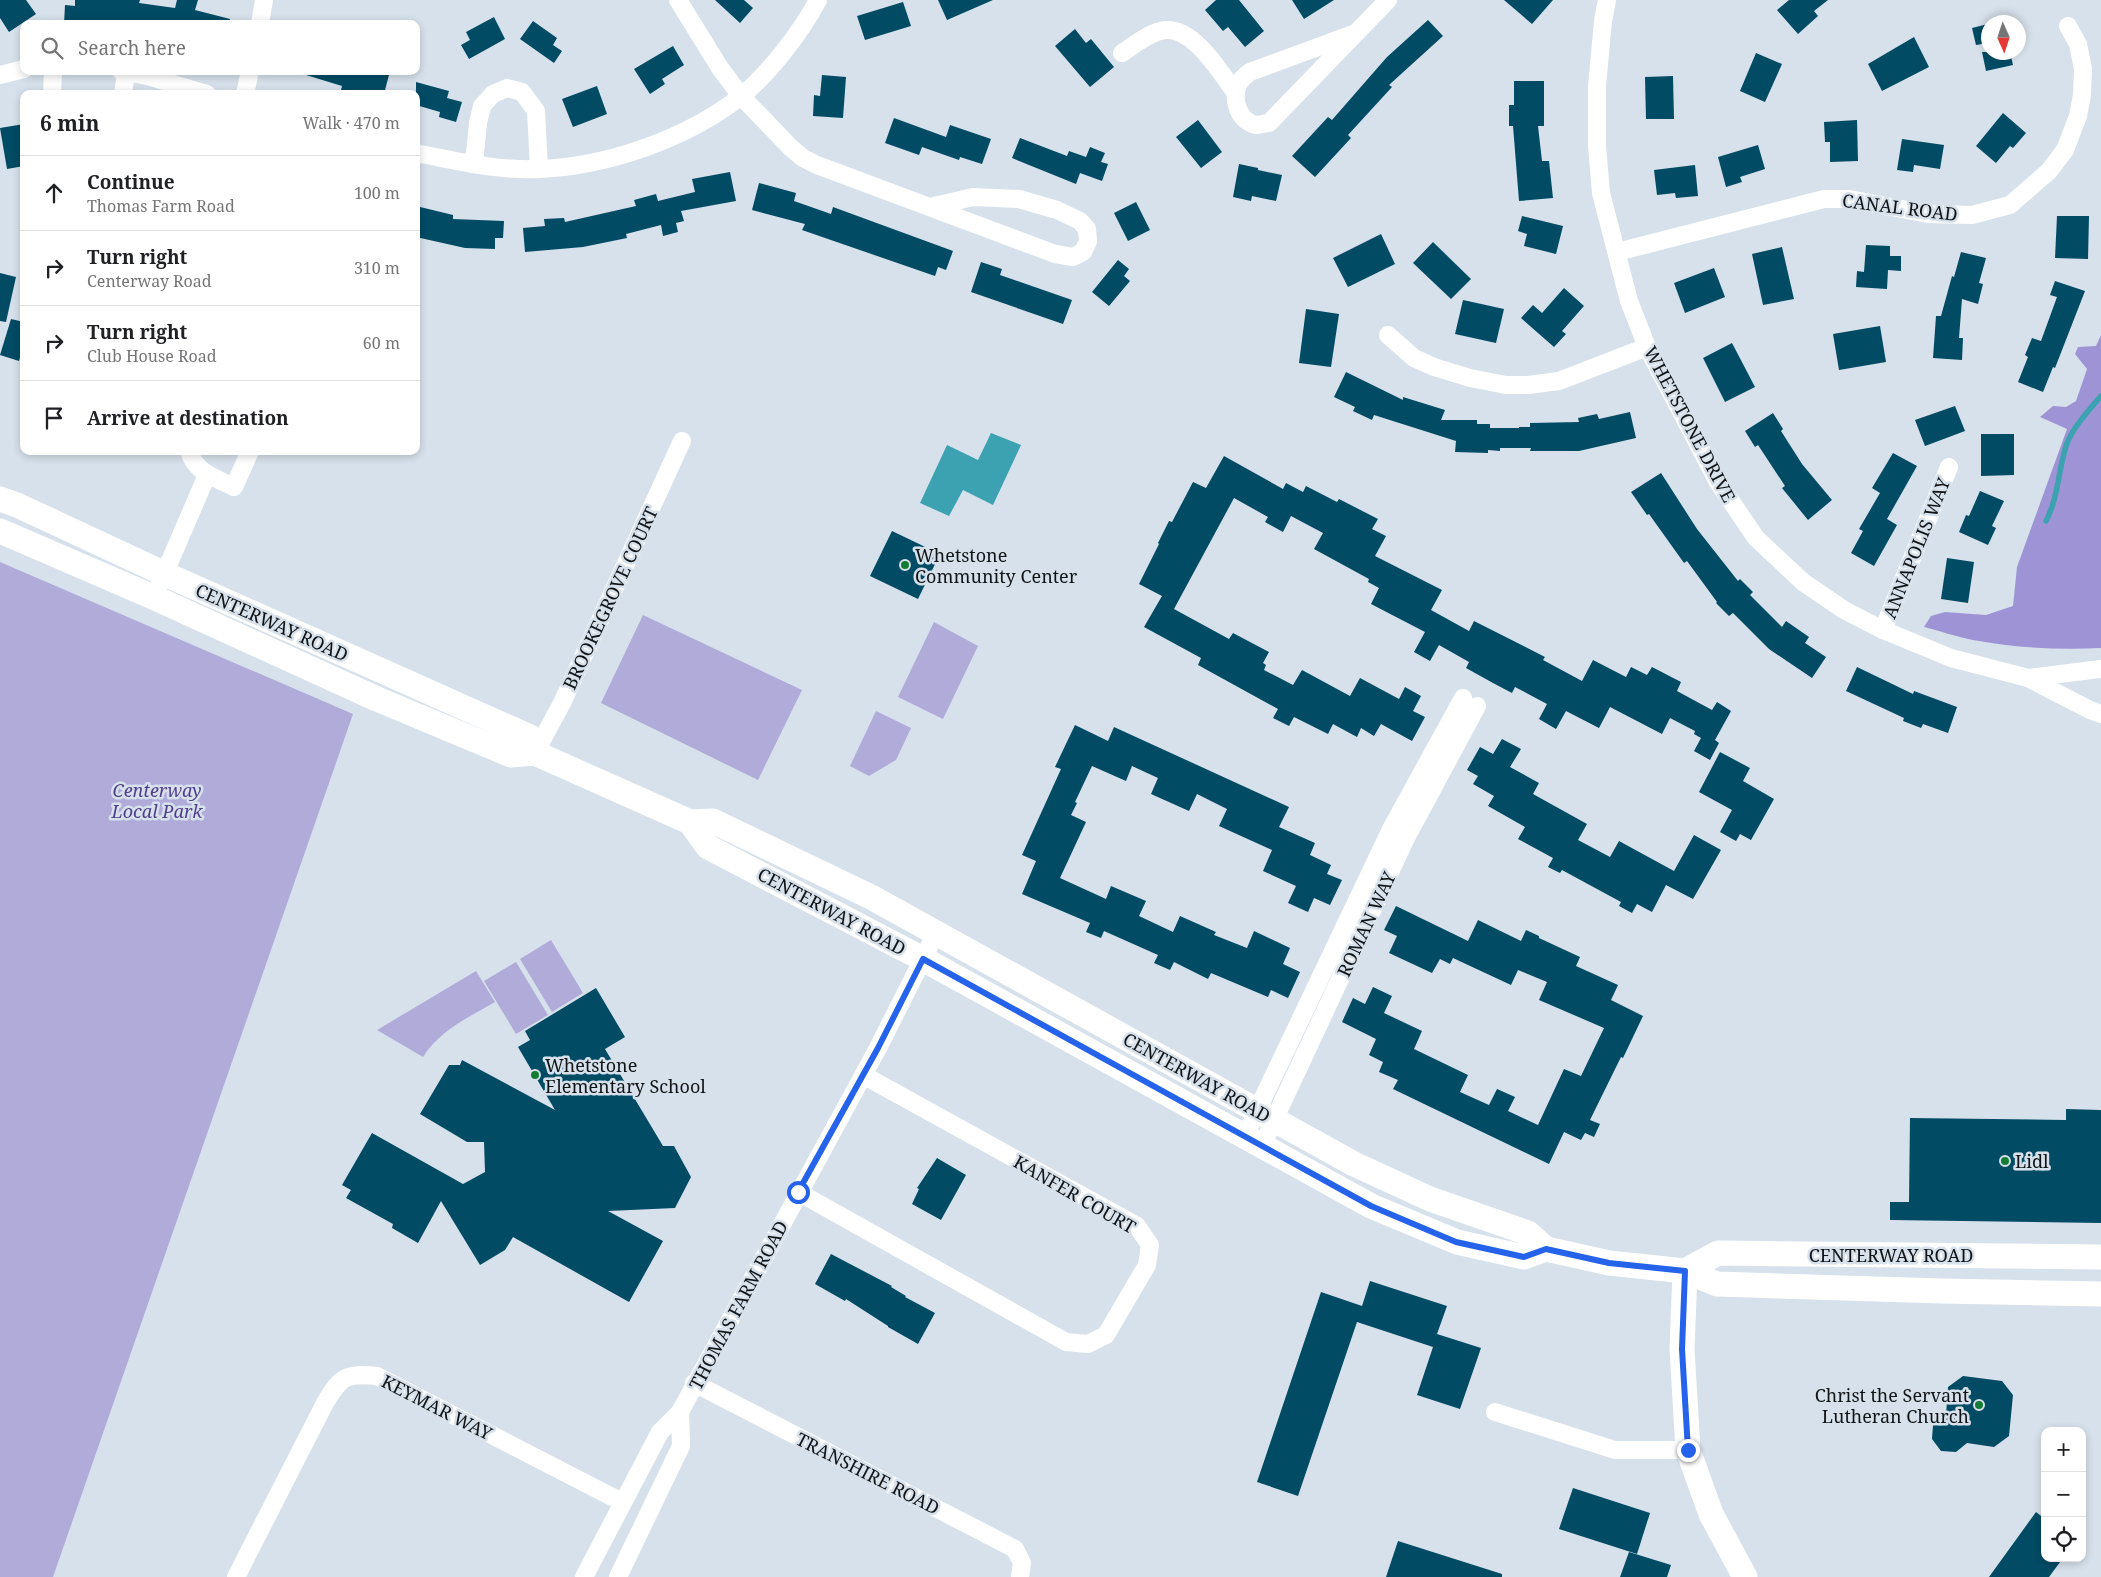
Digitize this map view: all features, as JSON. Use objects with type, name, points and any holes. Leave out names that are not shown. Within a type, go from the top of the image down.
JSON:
[{"type":"street","points":[[261,20],[264,0]]},
{"type":"street","points":[[678,0],[720,68],[741,96],[803,158],[930,207],[1055,254],[1073,256],[1083,252],[1088,241],[1087,229],[1080,221],[1057,210],[1019,199],[973,197],[930,207]]},
{"type":"street","points":[[420,154],[504,168],[539,169],[569,166],[626,154],[672,136],[707,118],[741,96],[786,49],[818,0]]},
{"type":"street","points":[[1356,33],[1250,72],[1239,81],[1235,92],[1236,108],[1244,118],[1256,125],[1269,122],[1356,33],[1388,0]]},
{"type":"street","name":"WHETSTONE DRIVE","points":[[1607,0],[1603,21],[1597,86],[1601,192],[1629,301],[1647,347],[1718,482],[1756,538],[1803,582],[1844,610],[1884,630],[1951,658],[2028,678],[2101,714]]},
{"type":"street","name":"CANAL ROAD","points":[[1616,252],[1824,200],[1849,199],[1928,214],[1972,215],[2010,205],[2049,172],[2065,150],[2078,116],[2082,95],[2083,69],[2078,44],[2068,26]]},
{"type":"street","points":[[1122,53],[1148,37],[1165,30],[1187,35],[1203,51],[1235,92]]},
{"type":"street","points":[[0,75],[20,70]]},
{"type":"street","points":[[52,90],[53,75]]},
{"type":"street","points":[[124,90],[126,75]]},
{"type":"street","points":[[137,75],[192,90]]},
{"type":"street","points":[[246,90],[249,75]]},
{"type":"street","points":[[474,164],[478,123],[482,106],[493,94],[507,88],[522,92],[536,111],[539,169]]},
{"type":"street","points":[[1388,335],[1414,358],[1434,367],[1470,378],[1506,385],[1528,385],[1559,380],[1647,347]]},
{"type":"street","name":"BROOKEGROVE COURT","points":[[535,753],[562,704],[682,441]]},
{"type":"street","points":[[190,455],[192,462],[207,474],[234,487],[248,455]]},
{"type":"street","name":"ANNAPOLIS WAY","points":[[1884,630],[1949,467]]},
{"type":"street","points":[[153,598],[207,474]]},
{"type":"street","name":"CENTERWAY ROAD","points":[[0,499],[530,737],[535,753]]},
{"type":"street","name":"CENTERWAY ROAD","points":[[0,531],[377,699],[510,755],[535,753],[690,822],[713,820],[871,897],[1354,1164],[1430,1199],[1528,1233],[1546,1249],[1609,1263],[1685,1271],[1717,1284],[2101,1294]]},
{"type":"street","name":"WHETSTONE DRIVE","points":[[2028,678],[2101,669]]},
{"type":"street","name":"ROMAN WAY","points":[[1253,1141],[1405,840],[1470,702]]},
{"type":"street","name":"CENTERWAY ROAD","points":[[690,822],[708,847],[923,959],[1371,1206],[1456,1242],[1524,1257],[1546,1249]]},
{"type":"street","name":"THOMAS FARM ROAD","points":[[584,1577],[660,1432],[680,1412],[694,1383],[863,1075],[936,933]]},
{"type":"street","name":"KANFER COURT","points":[[798,1192],[1066,1342],[1088,1344],[1106,1335],[1147,1265],[1150,1245],[1137,1226],[863,1075]]},
{"type":"street","name":"CENTERWAY ROAD","points":[[1685,1271],[1718,1253],[2101,1257]]},
{"type":"street","points":[[1685,1271],[1682,1349],[1688,1450],[1711,1514],[1745,1577]]},
{"type":"street","name":"KEYMAR WAY","points":[[236,1577],[336,1384],[354,1374],[377,1376],[622,1502]]},
{"type":"street","name":"TRANSHIRE ROAD","points":[[694,1383],[1015,1549],[1022,1563],[1020,1577]]},
{"type":"street","name":"THOMAS FARM ROAD","points":[[618,1577],[681,1446],[680,1412]]},
{"type":"street","points":[[1495,1412],[1615,1450],[1688,1450]]},
{"type":"green space","name":"Centerway Local Park","points":[[0,562],[353,714],[53,1577],[0,1577]]},
{"type":"green space","points":[[643,615],[802,690],[758,780],[601,703]]},
{"type":"green space","points":[[934,622],[978,646],[943,719],[898,697]]},
{"type":"green space","points":[[876,711],[911,728],[896,760],[869,776],[850,766]]},
{"type":"green space","points":[[551,940],[583,993],[552,1012],[520,959]]},
{"type":"green space","points":[[516,962],[548,1015],[516,1034],[484,981]]},
{"type":"green space","points":[[476,971],[495,1002],[446,1032],[423,1057],[377,1030]]},
{"type":"shaded area","points":[[2101,335],[2101,648],[2021,647],[1967,639],[1924,627],[1931,616],[1945,612],[1986,615],[2013,606],[2017,567],[2067,429],[2040,417],[2053,406],[2066,407],[2076,401],[2087,369],[2075,354],[2078,347],[2096,346]]},
{"type":"water","points":[[991,433],[1021,445],[993,505],[963,490],[949,516],[920,503],[947,445],[978,460]]},
{"type":"building","points":[[0,0],[26,0],[36,14],[27,20],[20,20],[20,25],[9,32],[0,18]]},
{"type":"building","points":[[75,0],[140,0],[139,3],[175,8],[177,0],[198,0],[195,10],[230,19],[64,20],[65,5],[75,6]]},
{"type":"building","points":[[715,0],[744,0],[753,8],[740,23]]},
{"type":"building","points":[[938,0],[993,0],[947,20]]},
{"type":"building","points":[[1216,0],[1239,0],[1264,31],[1245,47],[1228,27],[1223,31],[1205,10]]},
{"type":"building","points":[[1292,0],[1334,0],[1304,19]]},
{"type":"building","points":[[1504,0],[1553,0],[1532,24]]},
{"type":"building","points":[[1789,0],[1828,0],[1814,11],[1818,16],[1798,34],[1777,10]]},
{"type":"building","points":[[903,2],[911,26],[865,40],[857,16]]},
{"type":"building","points":[[494,17],[505,39],[469,59],[461,45],[470,40],[466,32]]},
{"type":"building","points":[[1428,20],[1443,36],[1389,85],[1392,87],[1348,135],[1351,138],[1315,177],[1292,156],[1328,117],[1332,120],[1387,57]]},
{"type":"building","points":[[533,21],[557,38],[553,45],[562,51],[554,63],[520,39]]},
{"type":"building","points":[[1981,26],[1981,44],[1976,45],[1972,28]]},
{"type":"building","points":[[1075,29],[1086,43],[1091,39],[1114,67],[1090,87],[1055,46]]},
{"type":"building","points":[[1914,37],[1929,67],[1882,91],[1868,64]]},
{"type":"building","points":[[673,46],[684,65],[662,79],[665,84],[650,94],[634,69]]},
{"type":"building","points":[[1756,53],[1782,64],[1765,102],[1740,91]]},
{"type":"building","points":[[1984,60],[2012,60],[2013,65],[1986,71]]},
{"type":"building","points":[[306,75],[389,75],[385,90],[341,90],[342,86]]},
{"type":"building","points":[[822,75],[846,77],[843,118],[813,116],[814,95],[820,96]]},
{"type":"building","points":[[1673,76],[1674,119],[1646,119],[1645,77]]},
{"type":"building","points":[[1514,81],[1544,81],[1544,126],[1538,126],[1542,161],[1549,161],[1553,198],[1519,201],[1513,126],[1509,126],[1509,105],[1514,105]]},
{"type":"building","points":[[416,82],[449,91],[447,98],[462,102],[456,122],[439,117],[440,112],[420,106],[420,90],[416,90]]},
{"type":"building","points":[[597,86],[607,114],[573,127],[562,99]]},
{"type":"building","points":[[2003,113],[2026,133],[2013,148],[2010,146],[1996,163],[1976,146]]},
{"type":"building","points":[[894,118],[946,137],[950,125],[991,139],[982,164],[960,157],[959,160],[922,147],[919,155],[885,143]]},
{"type":"building","points":[[1198,120],[1222,152],[1201,168],[1176,137]]},
{"type":"building","points":[[1857,120],[1858,161],[1830,162],[1830,142],[1825,142],[1824,122]]},
{"type":"building","points":[[20,125],[20,167],[7,169],[0,128]]},
{"type":"building","points":[[1020,138],[1067,156],[1069,151],[1086,157],[1090,147],[1105,153],[1101,162],[1108,164],[1102,181],[1080,173],[1076,184],[1012,158]]},
{"type":"building","points":[[1902,139],[1944,145],[1940,169],[1914,165],[1913,172],[1897,170]]},
{"type":"building","points":[[1758,145],[1765,169],[1740,177],[1742,182],[1726,187],[1718,157]]},
{"type":"building","points":[[1239,164],[1282,175],[1276,201],[1252,196],[1251,201],[1233,197]]},
{"type":"building","points":[[1695,165],[1698,196],[1676,198],[1675,193],[1657,195],[1654,170]]},
{"type":"building","points":[[730,172],[736,201],[681,211],[684,221],[676,223],[678,232],[663,236],[661,225],[626,234],[627,238],[583,247],[525,252],[523,228],[545,226],[544,219],[564,218],[565,222],[636,206],[634,200],[656,194],[658,201],[695,192],[692,179]]},
{"type":"building","points":[[759,183],[796,193],[794,201],[831,214],[833,207],[953,251],[946,270],[938,267],[935,276],[802,230],[805,224],[752,210]]},
{"type":"building","points":[[1136,202],[1150,230],[1128,241],[1114,213]]},
{"type":"building","points":[[420,207],[453,215],[453,219],[504,221],[503,238],[495,238],[495,249],[465,248],[420,238]]},
{"type":"building","points":[[1522,216],[1563,226],[1556,254],[1524,246],[1527,234],[1518,231]]},
{"type":"building","points":[[2057,216],[2089,216],[2088,259],[2055,258]]},
{"type":"building","points":[[1381,234],[1395,264],[1348,287],[1333,258]]},
{"type":"building","points":[[1433,242],[1471,279],[1451,299],[1413,263]]},
{"type":"building","points":[[1866,245],[1890,246],[1890,256],[1901,256],[1901,271],[1888,270],[1887,289],[1856,287],[1857,271],[1864,272]]},
{"type":"building","points":[[1782,247],[1794,299],[1763,305],[1752,254]]},
{"type":"building","points":[[1961,252],[1986,258],[1979,283],[1983,284],[1978,304],[1962,299],[1959,338],[1963,338],[1962,360],[1933,358],[1936,316],[1941,316]]},
{"type":"building","points":[[1118,260],[1129,269],[1124,276],[1130,281],[1109,306],[1092,292]]},
{"type":"building","points":[[981,262],[1002,269],[1000,275],[1072,300],[1063,324],[971,292]]},
{"type":"building","points":[[1714,268],[1725,297],[1685,313],[1674,283]]},
{"type":"building","points":[[0,273],[16,277],[6,322],[0,321]]},
{"type":"building","points":[[2055,281],[2085,291],[2055,368],[2053,367],[2043,392],[2018,382],[2028,357],[2025,355],[2032,338],[2041,341],[2057,297],[2050,295]]},
{"type":"building","points":[[1564,288],[1584,306],[1562,331],[1566,334],[1554,347],[1521,318],[1533,305],[1542,313]]},
{"type":"building","points":[[1463,300],[1504,309],[1496,343],[1455,334]]},
{"type":"building","points":[[1306,309],[1339,314],[1331,367],[1299,363]]},
{"type":"building","points":[[11,319],[20,321],[19,361],[0,355]]},
{"type":"building","points":[[1880,326],[1886,362],[1839,370],[1833,334]]},
{"type":"building","points":[[1732,343],[1755,387],[1725,402],[1703,358]]},
{"type":"building","points":[[1346,372],[1403,400],[1403,397],[1445,410],[1441,420],[1477,420],[1477,424],[1490,424],[1490,428],[1519,428],[1530,427],[1530,423],[1579,422],[1578,418],[1597,414],[1599,419],[1630,412],[1636,438],[1579,451],[1530,451],[1531,448],[1500,448],[1500,451],[1488,450],[1488,453],[1455,452],[1456,441],[1374,415],[1372,420],[1353,411],[1355,407],[1334,397]]},
{"type":"building","points":[[1955,406],[1965,431],[1925,446],[1915,420]]},
{"type":"building","points":[[1773,413],[1783,429],[1781,431],[1802,464],[1832,500],[1808,520],[1782,488],[1785,486],[1758,445],[1755,447],[1745,431]]},
{"type":"building","points":[[1981,434],[2014,434],[2014,475],[1981,476]]},
{"type":"building","points":[[1893,453],[1917,466],[1887,519],[1897,525],[1874,566],[1851,553],[1863,531],[1859,529],[1880,493],[1872,488]]},
{"type":"building","points":[[1224,456],[1283,489],[1286,483],[1303,492],[1306,486],[1337,502],[1339,499],[1378,519],[1372,529],[1386,536],[1375,556],[1442,590],[1431,610],[1469,631],[1474,621],[1545,657],[1543,660],[1582,681],[1593,660],[1626,677],[1631,667],[1647,675],[1652,667],[1681,682],[1677,691],[1712,710],[1717,702],[1731,711],[1715,740],[1719,743],[1710,760],[1694,751],[1701,738],[1694,734],[1695,731],[1670,718],[1662,734],[1610,707],[1599,728],[1566,711],[1556,729],[1539,719],[1547,704],[1515,687],[1512,693],[1493,683],[1466,668],[1469,662],[1439,645],[1430,661],[1414,652],[1425,632],[1371,604],[1379,588],[1368,582],[1369,579],[1314,549],[1323,533],[1291,516],[1283,532],[1265,522],[1268,517],[1234,498],[1174,609],[1229,639],[1233,633],[1269,652],[1263,663],[1266,665],[1264,670],[1293,685],[1302,670],[1350,696],[1360,678],[1399,699],[1405,687],[1421,696],[1413,711],[1425,717],[1412,741],[1381,724],[1374,736],[1361,728],[1357,737],[1333,724],[1328,734],[1294,717],[1289,726],[1273,718],[1278,709],[1198,665],[1201,658],[1144,627],[1162,596],[1139,584],[1158,543],[1169,521],[1172,522],[1193,482],[1206,488]]},
{"type":"building","points":[[1661,473],[1697,529],[1738,581],[1740,579],[1753,592],[1750,595],[1782,627],[1786,621],[1809,637],[1805,643],[1826,657],[1812,678],[1769,649],[1733,613],[1729,616],[1716,603],[1687,561],[1684,563],[1649,514],[1647,515],[1631,492]]},
{"type":"building","points":[[1980,491],[2004,501],[1992,526],[1996,528],[1988,545],[1959,532],[1966,515],[1969,516]]},
{"type":"building","name":"Whetstone Community Center","points":[[892,531],[940,554],[918,599],[870,576]]},
{"type":"building","points":[[1947,558],[1974,562],[1968,603],[1941,599]]},
{"type":"building","points":[[1857,667],[1913,694],[1914,691],[1957,707],[1948,733],[1923,724],[1921,728],[1903,721],[1904,718],[1846,691]]},
{"type":"building","points":[[1075,725],[1108,741],[1114,727],[1289,807],[1279,827],[1315,843],[1310,855],[1331,865],[1327,874],[1342,880],[1330,905],[1314,898],[1308,912],[1288,903],[1296,886],[1263,871],[1272,850],[1219,826],[1227,809],[1197,794],[1189,811],[1151,794],[1158,778],[1132,766],[1126,781],[1092,766],[1071,815],[1086,822],[1060,878],[1106,899],[1111,886],[1146,901],[1139,916],[1173,932],[1180,916],[1216,932],[1214,935],[1247,948],[1254,931],[1290,948],[1283,964],[1300,972],[1288,998],[1271,990],[1268,997],[1211,973],[1208,979],[1174,962],[1170,970],[1154,963],[1158,955],[1104,931],[1101,938],[1086,932],[1090,923],[1022,894],[1036,861],[1022,855],[1061,769],[1055,767]]},
{"type":"building","points":[[1502,739],[1521,749],[1510,767],[1539,783],[1533,794],[1587,824],[1578,840],[1610,857],[1619,841],[1674,871],[1694,835],[1721,850],[1693,899],[1666,885],[1652,912],[1637,904],[1632,913],[1619,906],[1621,902],[1562,870],[1560,873],[1548,867],[1553,858],[1518,839],[1525,827],[1488,806],[1494,796],[1473,784],[1478,776],[1467,770],[1480,747],[1493,754]]},
{"type":"building","points":[[1720,752],[1750,768],[1743,781],[1774,799],[1751,840],[1740,834],[1736,841],[1720,832],[1732,810],[1699,792]]},
{"type":"building","points":[[1396,906],[1468,941],[1478,920],[1521,941],[1526,930],[1580,957],[1576,966],[1618,985],[1611,1000],[1643,1016],[1590,1120],[1600,1124],[1594,1137],[1585,1133],[1581,1140],[1564,1132],[1549,1164],[1393,1089],[1398,1080],[1379,1072],[1383,1062],[1369,1055],[1376,1039],[1342,1022],[1353,998],[1365,1004],[1373,987],[1392,996],[1384,1013],[1422,1031],[1414,1049],[1468,1075],[1460,1092],[1489,1105],[1497,1089],[1515,1097],[1508,1111],[1538,1125],[1564,1069],[1581,1076],[1604,1028],[1539,1000],[1547,982],[1518,970],[1511,985],[1453,958],[1450,964],[1440,959],[1432,973],[1389,953],[1397,936],[1384,930]]},
{"type":"building","points":[[596,988],[625,1037],[605,1049],[663,1146],[674,1146],[691,1177],[675,1208],[608,1211],[663,1241],[629,1302],[513,1237],[505,1250],[480,1265],[441,1201],[418,1243],[392,1228],[393,1224],[346,1198],[351,1190],[342,1185],[372,1133],[463,1184],[485,1172],[484,1142],[467,1142],[420,1114],[449,1065],[460,1065],[462,1060],[555,1110],[518,1047],[530,1040],[525,1031]]},
{"type":"building","name":"Lidl","points":[[2066,1109],[2101,1110],[2101,1223],[1890,1220],[1890,1202],[1909,1202],[1910,1118],[2066,1120]]},
{"type":"building","points":[[937,1158],[966,1175],[941,1220],[912,1204],[919,1189],[917,1188]]},
{"type":"building","points":[[831,1254],[892,1286],[905,1297],[935,1313],[918,1344],[846,1299],[845,1301],[815,1284]]},
{"type":"building","points":[[1370,1281],[1447,1306],[1437,1334],[1481,1348],[1460,1409],[1417,1395],[1433,1347],[1357,1322],[1298,1496],[1257,1482],[1321,1292],[1362,1306]]},
{"type":"building","name":"Christ the Servant Lutheran Church","points":[[1963,1376],[2002,1381],[2013,1395],[2009,1436],[1994,1447],[1967,1443],[1956,1452],[1941,1451],[1932,1439],[1933,1425],[1946,1415],[1948,1387]]},
{"type":"building","points":[[1573,1488],[1650,1513],[1637,1554],[1559,1529]]},
{"type":"building","points":[[2036,1512],[2041,1516],[2041,1562],[2060,1562],[2049,1577],[1989,1577]]},
{"type":"building","points":[[1398,1541],[1502,1574],[1502,1577],[1386,1577]]},
{"type":"building","points":[[1629,1552],[1671,1565],[1667,1577],[1620,1577]]},
{"type":"waterway","points":[[2046,521],[2054,502],[2067,443],[2078,424],[2101,396]]},
{"type":"place","name":"Whetstone Community Center","points":[[905,565]]},
{"type":"place","name":"Whetstone Elementary School","points":[[535,1075]]},
{"type":"place","name":"Lidl","points":[[2005,1161]]},
{"type":"place","name":"Christ the Servant Lutheran Church","points":[[1979,1405]]},
{"type":"route","points":[[798,1192],[878,1048],[923,959],[1371,1206],[1456,1242],[1524,1257],[1546,1249],[1609,1263],[1685,1271],[1682,1349],[1688,1450]]}]
